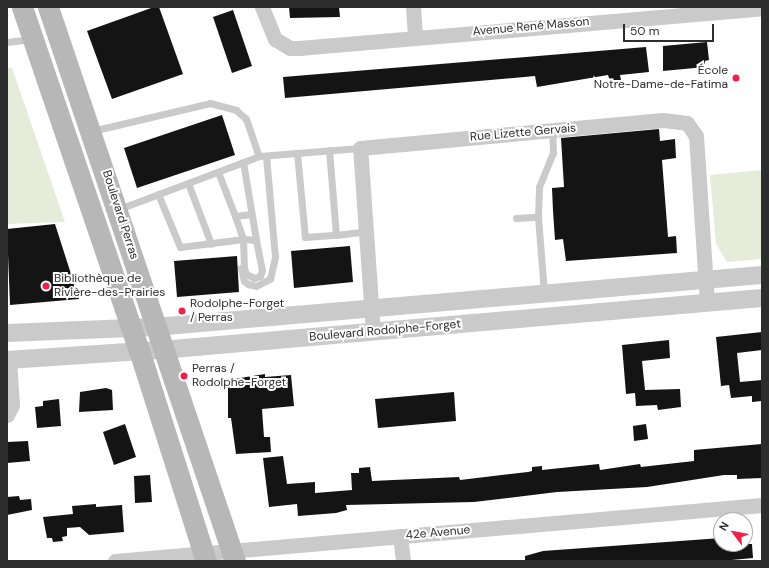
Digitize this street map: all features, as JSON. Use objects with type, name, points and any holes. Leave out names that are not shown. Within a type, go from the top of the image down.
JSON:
[{"type":"main road","points":[[22,7],[139,350],[205,557]]},
{"type":"main road","name":"Boulevard Perras","points":[[48,7],[92,131],[155,327],[234,556]]},
{"type":"main road","points":[[67,142],[92,131]]},
{"type":"street","name":"Avenue René Masson","points":[[262,7],[275,39],[290,48],[762,8]]},
{"type":"street","points":[[413,7],[415,37]]},
{"type":"street","name":"Rue Lizette Gervais","points":[[360,148],[663,120],[687,123],[696,136],[707,303]]},
{"type":"street","points":[[360,148],[374,332]]},
{"type":"street","name":"Boulevard Rodolphe-Forget","points":[[7,333],[155,327],[372,307],[762,275]]},
{"type":"street","name":"Boulevard Rodolphe-Forget","points":[[8,360],[374,332],[762,298]]},
{"type":"street","points":[[7,415],[12,405],[8,360]]},
{"type":"street","name":"42e Avenue","points":[[115,561],[234,556],[400,536],[762,505]]},
{"type":"street","points":[[400,536],[403,561]]},
{"type":"lane","points":[[7,42],[32,39]]},
{"type":"lane","points":[[92,131],[210,103],[236,110],[246,118],[262,156],[275,257],[270,279],[264,284],[256,286],[244,281],[238,252],[243,239],[218,172]]},
{"type":"lane","points":[[544,293],[538,217],[539,187],[553,153],[552,130]]},
{"type":"lane","points":[[118,209],[262,156],[360,148]]},
{"type":"lane","points":[[329,150],[336,234]]},
{"type":"lane","points":[[297,153],[305,237],[367,231]]},
{"type":"lane","points":[[241,247],[246,274],[254,278],[260,276],[256,240],[243,162]]},
{"type":"lane","points":[[188,183],[211,244]]},
{"type":"lane","points":[[158,194],[180,247],[243,239],[256,240]]},
{"type":"lane","points":[[235,216],[251,214]]},
{"type":"lane","points":[[516,218],[538,217]]},
{"type":"green space","points":[[7,68],[12,68],[65,222],[7,224]]},
{"type":"green space","points":[[762,170],[762,259],[727,262],[716,244],[710,175]]},
{"type":"building","points":[[154,7],[159,7],[183,74],[112,99],[87,31]]},
{"type":"building","points":[[289,7],[339,7],[340,17],[290,18]]},
{"type":"building","points":[[233,10],[252,66],[232,73],[213,17]]},
{"type":"building","points":[[707,42],[709,60],[705,61],[705,67],[663,71],[663,46]]},
{"type":"building","points":[[646,47],[649,72],[620,75],[621,80],[610,81],[608,75],[537,87],[535,76],[285,98],[283,77]]},
{"type":"building","points":[[222,115],[235,155],[137,188],[124,148]]},
{"type":"building","points":[[659,129],[660,141],[675,139],[676,158],[662,160],[668,237],[676,236],[677,253],[566,261],[563,239],[555,240],[552,188],[564,187],[561,138]]},
{"type":"building","points":[[55,224],[79,299],[10,305],[7,229]]},
{"type":"building","points":[[350,246],[353,282],[294,288],[291,251]]},
{"type":"building","points":[[237,256],[239,292],[177,297],[174,261]]},
{"type":"building","points":[[762,332],[762,350],[737,353],[740,382],[762,380],[762,401],[752,402],[752,396],[731,398],[729,385],[721,386],[716,337]]},
{"type":"building","points":[[669,340],[670,358],[642,361],[645,390],[680,389],[681,407],[658,410],[657,405],[636,406],[635,393],[626,394],[622,345]]},
{"type":"building","points":[[265,374],[265,377],[291,375],[294,406],[262,409],[264,437],[270,437],[271,452],[236,454],[231,418],[228,418],[228,380]]},
{"type":"building","points":[[106,388],[112,390],[113,410],[79,412],[80,392]]},
{"type":"building","points":[[454,392],[456,421],[378,428],[375,399]]},
{"type":"building","points":[[59,399],[61,426],[37,428],[35,407],[43,406],[43,401]]},
{"type":"building","points":[[125,424],[136,457],[114,465],[103,432]]},
{"type":"building","points":[[646,424],[648,439],[634,441],[633,426]]},
{"type":"building","points":[[28,441],[30,461],[7,463],[7,442]]},
{"type":"building","points":[[762,444],[762,478],[737,479],[737,475],[724,475],[647,487],[557,492],[474,502],[346,505],[347,510],[336,513],[298,516],[297,504],[269,507],[263,458],[283,456],[287,484],[315,482],[315,493],[352,490],[351,473],[359,473],[359,468],[370,467],[372,481],[459,477],[460,480],[528,472],[532,471],[532,467],[542,466],[542,470],[599,464],[600,470],[640,464],[641,467],[694,461],[694,450]]},
{"type":"building","points":[[150,475],[152,502],[135,503],[134,476]]},
{"type":"building","points":[[19,496],[20,500],[31,499],[32,510],[7,515],[7,497]]},
{"type":"building","points":[[96,504],[96,507],[122,505],[124,532],[89,535],[80,527],[67,528],[67,536],[62,537],[63,541],[53,542],[52,538],[47,538],[43,517],[73,514],[72,506]]},
{"type":"building","points":[[713,539],[713,552],[753,552],[753,558],[721,561],[525,561],[525,556],[543,551]]},
{"type":"place","name":"École Notre-Dame-de-Fatima","points":[[736,78]]},
{"type":"place","name":"Bibliothèque de Rivière-des-Prairies","points":[[46,286]]},
{"type":"place","name":"Rodolphe-Forget / Perras","points":[[182,311]]},
{"type":"place","name":"Perras / Rodolphe-Forget","points":[[184,376]]}]
